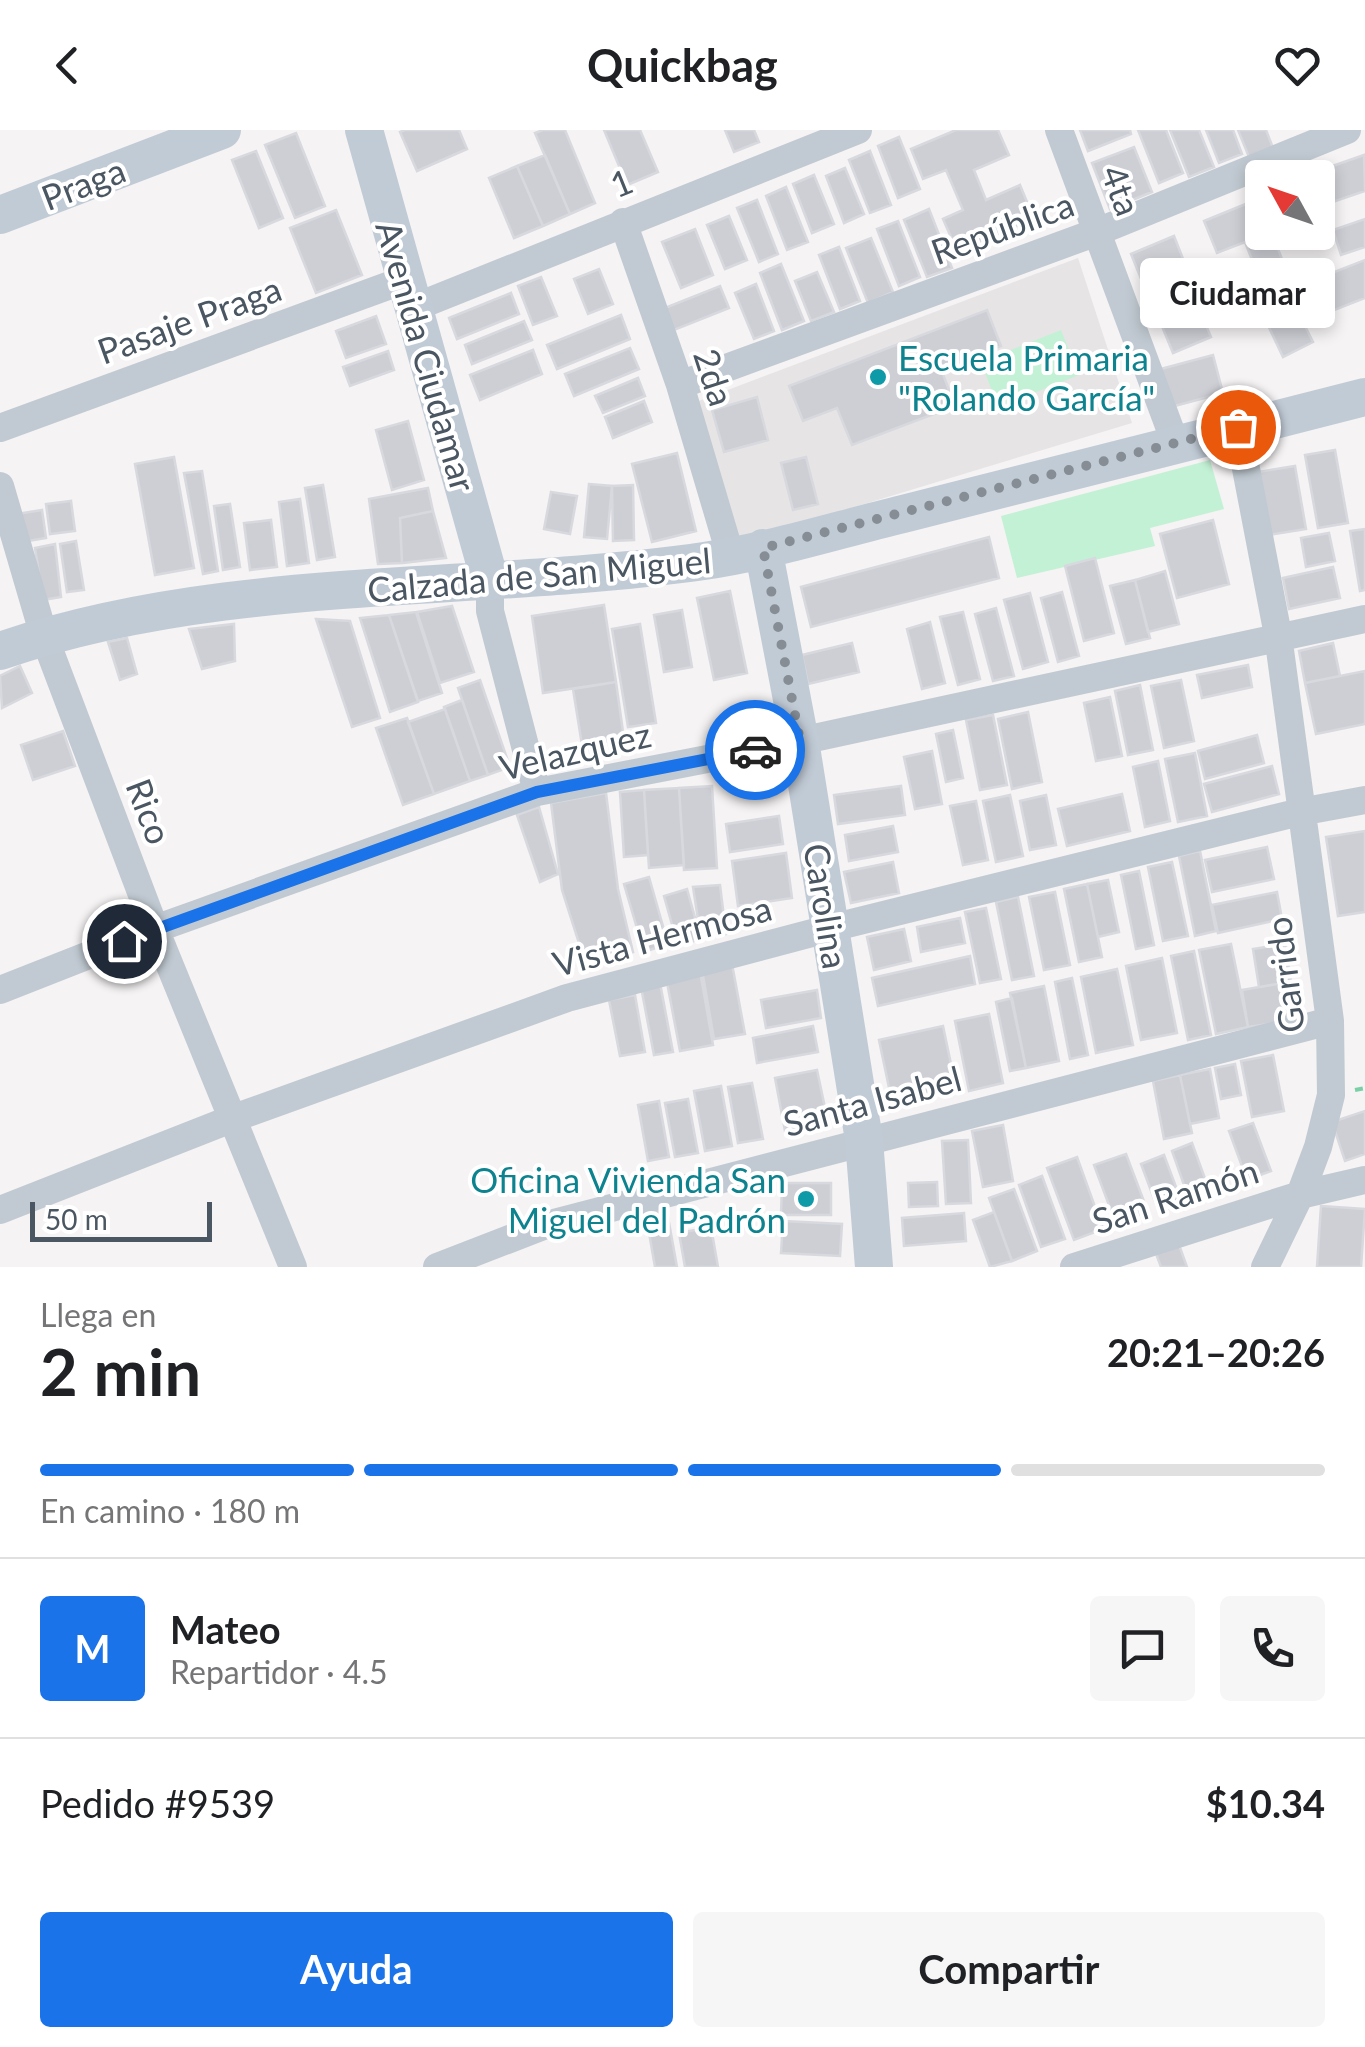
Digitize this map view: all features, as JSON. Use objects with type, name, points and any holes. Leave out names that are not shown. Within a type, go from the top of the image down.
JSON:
[{"type":"main road","name":"Praga","points":[[0,214],[222,130]]},
{"type":"main road","name":"Avenida Ciudamar","points":[[364,130],[490,581]]},
{"type":"main road","name":"Calzada de San Miguel","points":[[0,651],[44,636],[171,609],[308,594],[615,573],[747,552],[1365,397]]},
{"type":"main road","name":"Carolina","points":[[747,552],[800,741],[864,1140],[874,1267]]},
{"type":"street","name":"1","points":[[408,294],[623,222],[858,130]]},
{"type":"street","name":"4ta","points":[[1059,130],[1176,445]]},
{"type":"street","name":"República","points":[[680,385],[1098,232],[1347,130]]},
{"type":"street","name":"2da","points":[[623,222],[680,385],[747,552]]},
{"type":"street","name":"Pasaje Praga","points":[[0,428],[408,294]]},
{"type":"street","name":"Garrido","points":[[1238,427],[1278,635],[1330,1021],[1331,1096],[1318,1147],[1265,1267]]},
{"type":"street","name":"Rico","points":[[0,486],[44,636],[154,928],[293,1267]]},
{"type":"street","points":[[490,581],[490,611],[537,792]]},
{"type":"street","name":"Velazquez","points":[[0,990],[154,928],[537,792],[800,741],[1365,619]]},
{"type":"street","name":"Vista Hermosa","points":[[0,1210],[234,1118],[567,998],[831,928],[1300,812],[1365,800]]},
{"type":"street","name":"Santa Isabel","points":[[437,1267],[546,1226],[1330,1021]]},
{"type":"street","name":"San Ramón","points":[[1074,1267],[1300,1195],[1365,1180]]},
{"type":"shaded area","points":[[1078,258],[1132,423],[739,542],[696,402]]},
{"type":"green space","points":[[1061,330],[1079,375],[998,407],[981,362]]},
{"type":"green space","points":[[1210,460],[1224,509],[1150,528],[1155,546],[1017,578],[1001,516]]},
{"type":"building","points":[[459,130],[467,149],[417,171],[400,132]]},
{"type":"building","points":[[565,130],[595,203],[570,214],[535,133]]},
{"type":"building","points":[[604,130],[640,130],[658,172],[627,185]]},
{"type":"building","points":[[725,130],[754,130],[759,142],[734,152]]},
{"type":"building","points":[[956,130],[998,130],[1009,155],[974,170],[986,200],[1020,185],[1034,219],[957,251],[943,219],[963,210],[946,170],[923,179],[911,149]]},
{"type":"building","points":[[1080,130],[1130,130],[1131,134],[1088,151]]},
{"type":"building","points":[[1138,130],[1166,130],[1183,173],[1159,183]]},
{"type":"building","points":[[1170,130],[1199,130],[1214,167],[1189,177]]},
{"type":"building","points":[[1206,130],[1233,130],[1242,154],[1219,163]]},
{"type":"building","points":[[1238,130],[1266,130],[1273,148],[1249,157]]},
{"type":"building","points":[[296,133],[325,206],[295,218],[265,145]]},
{"type":"building","points":[[899,137],[920,189],[898,198],[878,146]]},
{"type":"building","points":[[1134,147],[1152,192],[1110,209],[1092,163]]},
{"type":"building","points":[[256,151],[283,218],[259,228],[232,160]]},
{"type":"building","points":[[870,151],[891,205],[870,213],[849,160]]},
{"type":"building","points":[[545,155],[570,214],[543,226],[517,166]]},
{"type":"building","points":[[1364,155],[1365,191],[1335,201],[1335,165]]},
{"type":"building","points":[[517,166],[543,226],[514,238],[489,178]]},
{"type":"building","points":[[845,168],[864,214],[844,223],[826,176]]},
{"type":"building","points":[[814,175],[834,224],[812,233],[793,184]]},
{"type":"building","points":[[786,187],[808,242],[787,250],[766,196]]},
{"type":"building","points":[[757,200],[778,254],[759,262],[737,208]]},
{"type":"building","points":[[1245,204],[1245,242],[1217,253],[1204,221]]},
{"type":"building","points":[[929,209],[952,268],[927,277],[904,220]]},
{"type":"building","points":[[336,210],[362,275],[316,293],[290,228]]},
{"type":"building","points":[[729,216],[747,260],[725,269],[707,225]]},
{"type":"building","points":[[1365,219],[1365,247],[1341,255],[1335,229]]},
{"type":"building","points":[[898,221],[920,277],[899,286],[877,229]]},
{"type":"building","points":[[695,229],[713,275],[681,288],[662,242]]},
{"type":"building","points":[[1174,236],[1189,274],[1146,291],[1131,254]]},
{"type":"building","points":[[871,238],[893,292],[868,303],[846,248]]},
{"type":"building","points":[[839,247],[860,301],[840,309],[819,255]]},
{"type":"building","points":[[1248,250],[1278,250],[1282,259],[1256,270]]},
{"type":"building","points":[[1365,260],[1365,298],[1332,311],[1319,278]]},
{"type":"building","points":[[781,264],[804,321],[782,330],[760,273]]},
{"type":"building","points":[[599,269],[613,304],[588,314],[574,279]]},
{"type":"building","points":[[817,272],[834,312],[811,321],[795,281]]},
{"type":"building","points":[[541,277],[557,316],[533,325],[518,286]]},
{"type":"building","points":[[756,284],[774,331],[754,339],[735,293]]},
{"type":"building","points":[[720,286],[729,308],[674,330],[665,308]]},
{"type":"building","points":[[511,293],[519,314],[457,339],[449,318]]},
{"type":"building","points":[[1195,299],[1211,337],[1173,353],[1157,314]]},
{"type":"building","points":[[1295,306],[1313,342],[1283,357],[1266,321]]},
{"type":"building","name":"Escuela Primaria \"Rolando García\"","points":[[987,310],[1001,346],[941,369],[955,406],[852,445],[837,408],[803,421],[789,386]]},
{"type":"building","points":[[621,315],[630,339],[557,369],[547,345]]},
{"type":"building","points":[[376,316],[386,344],[346,358],[336,331]]},
{"type":"building","points":[[524,321],[532,340],[472,364],[465,345]]},
{"type":"building","points":[[630,348],[639,369],[574,396],[565,374]]},
{"type":"building","points":[[533,350],[542,374],[480,400],[470,375]]},
{"type":"building","points":[[388,351],[394,370],[350,386],[343,367]]},
{"type":"building","points":[[1213,355],[1223,393],[1171,407],[1161,369]]},
{"type":"building","points":[[638,378],[645,396],[603,413],[595,396]]},
{"type":"building","points":[[757,397],[768,440],[724,452],[712,410]]},
{"type":"building","points":[[644,401],[652,422],[613,438],[605,417]]},
{"type":"building","points":[[408,421],[424,480],[392,490],[376,430]]},
{"type":"building","points":[[1335,450],[1348,523],[1318,528],[1305,455]]},
{"type":"building","points":[[677,453],[696,531],[652,542],[632,464]]},
{"type":"building","points":[[174,457],[194,568],[155,575],[135,464]]},
{"type":"building","points":[[806,457],[818,504],[793,510],[781,463]]},
{"type":"building","points":[[1295,466],[1306,529],[1269,535],[1258,472]]},
{"type":"building","points":[[202,471],[218,571],[203,574],[184,473]]},
{"type":"building","points":[[589,484],[612,486],[607,539],[584,537]]},
{"type":"building","points":[[323,485],[335,557],[317,560],[305,488]]},
{"type":"building","points":[[633,485],[634,540],[613,541],[612,486]]},
{"type":"building","points":[[428,488],[433,511],[400,518],[402,563],[378,564],[369,499]]},
{"type":"building","points":[[551,492],[577,496],[570,534],[544,529]]},
{"type":"building","points":[[300,499],[309,563],[287,566],[279,502]]},
{"type":"building","points":[[71,501],[75,531],[50,534],[46,504]]},
{"type":"building","points":[[230,504],[240,567],[223,570],[214,506]]},
{"type":"building","points":[[42,510],[46,538],[22,542],[17,514]]},
{"type":"building","points":[[433,511],[446,558],[402,563],[400,518]]},
{"type":"building","points":[[271,520],[277,567],[250,570],[244,523]]},
{"type":"building","points":[[1213,520],[1229,584],[1177,598],[1160,534]]},
{"type":"building","points":[[1365,529],[1365,590],[1360,591],[1350,531]]},
{"type":"building","points":[[1329,533],[1335,561],[1306,567],[1301,538]]},
{"type":"building","points":[[989,537],[999,578],[811,627],[801,587]]},
{"type":"building","points":[[76,541],[84,590],[67,592],[60,544]]},
{"type":"building","points":[[55,544],[61,597],[43,600],[35,548]]},
{"type":"building","points":[[1095,558],[1114,633],[1084,641],[1065,566]]},
{"type":"building","points":[[1333,567],[1340,598],[1289,609],[1283,578]]},
{"type":"building","points":[[1165,571],[1179,624],[1148,632],[1135,580]]},
{"type":"building","points":[[1135,580],[1150,638],[1126,644],[1110,586]]},
{"type":"building","points":[[730,591],[747,673],[714,680],[697,598]]},
{"type":"building","points":[[1062,592],[1079,656],[1058,662],[1041,598]]},
{"type":"building","points":[[1030,593],[1048,662],[1023,669],[1004,600]]},
{"type":"building","points":[[604,605],[616,682],[543,693],[532,616]]},
{"type":"building","points":[[452,606],[474,672],[440,683],[417,612]]},
{"type":"building","points":[[996,608],[1014,676],[993,681],[975,614]]},
{"type":"building","points":[[682,610],[692,667],[664,672],[654,615]]},
{"type":"building","points":[[416,612],[442,693],[418,701],[389,615]]},
{"type":"building","points":[[963,612],[980,679],[958,685],[940,617]]},
{"type":"building","points":[[389,615],[418,702],[390,712],[360,618]]},
{"type":"building","points":[[316,619],[350,621],[380,718],[352,727]]},
{"type":"building","points":[[930,622],[945,683],[922,689],[907,629]]},
{"type":"building","points":[[234,624],[235,661],[202,669],[189,629]]},
{"type":"building","points":[[640,624],[656,723],[628,727],[612,629]]},
{"type":"building","points":[[127,638],[137,674],[120,680],[108,642]]},
{"type":"building","points":[[852,643],[859,672],[808,684],[802,655]]},
{"type":"building","points":[[1333,643],[1340,676],[1305,683],[1299,651]]},
{"type":"building","points":[[1248,665],[1252,687],[1202,698],[1197,675]]},
{"type":"building","points":[[20,666],[32,693],[2,708],[0,676]]},
{"type":"building","points":[[1365,671],[1365,724],[1316,734],[1305,683]]},
{"type":"building","points":[[480,680],[510,767],[488,775],[458,688]]},
{"type":"building","points":[[1181,680],[1194,741],[1164,748],[1151,686]]},
{"type":"building","points":[[616,682],[624,739],[582,745],[573,689]]},
{"type":"building","points":[[1140,685],[1153,750],[1128,755],[1115,691]]},
{"type":"building","points":[[1110,697],[1122,756],[1096,761],[1084,703]]},
{"type":"building","points":[[462,700],[488,775],[470,781],[444,707]]},
{"type":"building","points":[[445,709],[470,781],[434,794],[408,722]]},
{"type":"building","points":[[1028,712],[1042,782],[1012,789],[998,719]]},
{"type":"building","points":[[993,715],[1007,785],[980,790],[966,720]]},
{"type":"building","points":[[407,718],[434,794],[403,805],[376,728]]},
{"type":"building","points":[[953,730],[963,778],[946,782],[936,734]]},
{"type":"building","points":[[63,731],[75,766],[33,780],[21,745]]},
{"type":"building","points":[[1257,735],[1264,763],[1205,779],[1198,751]]},
{"type":"building","points":[[932,751],[942,804],[915,809],[904,757]]},
{"type":"building","points":[[1195,753],[1207,816],[1178,822],[1165,759]]},
{"type":"building","points":[[1158,761],[1170,821],[1145,827],[1133,767]]},
{"type":"building","points":[[1272,766],[1279,794],[1212,812],[1204,784]]},
{"type":"building","points":[[712,786],[717,868],[684,870],[679,788]]},
{"type":"building","points":[[901,786],[905,815],[838,824],[834,795]]},
{"type":"building","points":[[679,788],[684,865],[649,868],[644,790]]},
{"type":"building","points":[[644,790],[648,855],[624,857],[620,792]]},
{"type":"building","points":[[606,793],[618,889],[633,952],[586,965],[562,890],[551,803]]},
{"type":"building","points":[[1122,794],[1130,831],[1067,846],[1058,809]]},
{"type":"building","points":[[1010,795],[1023,856],[996,862],[983,801]]},
{"type":"building","points":[[1046,795],[1056,845],[1030,850],[1020,801]]},
{"type":"building","points":[[976,801],[988,860],[963,865],[950,806]]},
{"type":"building","points":[[539,807],[558,874],[540,882],[517,815]]},
{"type":"building","points":[[779,816],[783,844],[730,852],[726,824]]},
{"type":"building","points":[[893,826],[898,852],[849,861],[845,835]]},
{"type":"building","points":[[1365,831],[1365,912],[1338,916],[1326,837]]},
{"type":"building","points":[[1267,847],[1274,879],[1212,892],[1205,860]]},
{"type":"building","points":[[1200,851],[1216,931],[1195,936],[1179,856]]},
{"type":"building","points":[[786,853],[792,898],[738,906],[732,861]]},
{"type":"building","points":[[893,862],[899,893],[851,903],[844,872]]},
{"type":"building","points":[[1172,862],[1188,936],[1163,941],[1148,867]]},
{"type":"building","points":[[1139,871],[1154,945],[1136,949],[1121,875]]},
{"type":"building","points":[[649,877],[668,944],[644,952],[624,884]]},
{"type":"building","points":[[1108,880],[1119,932],[1098,937],[1087,884]]},
{"type":"building","points":[[1087,884],[1102,957],[1079,962],[1064,889]]},
{"type":"building","points":[[720,885],[726,934],[701,939],[693,887]]},
{"type":"building","points":[[687,889],[701,939],[678,946],[664,896]]},
{"type":"building","points":[[1055,892],[1070,965],[1044,970],[1029,897]]},
{"type":"building","points":[[1277,892],[1282,919],[1218,933],[1212,905]]},
{"type":"building","points":[[1018,897],[1034,976],[1012,980],[996,902]]},
{"type":"building","points":[[986,908],[1001,979],[980,983],[965,912]]},
{"type":"building","points":[[960,918],[965,943],[921,952],[917,927]]},
{"type":"building","points":[[904,929],[911,961],[874,970],[867,937]]},
{"type":"building","points":[[1231,944],[1248,1027],[1216,1034],[1199,950]]},
{"type":"building","points":[[1285,944],[1291,982],[1259,987],[1253,949]]},
{"type":"building","points":[[1194,951],[1211,1035],[1188,1040],[1171,956]]},
{"type":"building","points":[[970,956],[975,984],[878,1006],[872,978]]},
{"type":"building","points":[[1162,958],[1177,1033],[1141,1040],[1126,966]]},
{"type":"building","points":[[732,964],[745,1034],[714,1039],[702,970]]},
{"type":"building","points":[[1117,969],[1133,1045],[1096,1053],[1081,977]]},
{"type":"building","points":[[700,971],[713,1045],[680,1051],[666,977]]},
{"type":"building","points":[[1072,978],[1088,1055],[1070,1059],[1055,982]]},
{"type":"building","points":[[660,983],[673,1052],[654,1055],[641,987]]},
{"type":"building","points":[[1283,983],[1288,1021],[1248,1027],[1242,990]]},
{"type":"building","points":[[1044,986],[1059,1061],[1026,1068],[1010,993]]},
{"type":"building","points":[[817,990],[821,1018],[766,1028],[761,1000]]},
{"type":"building","points":[[635,995],[645,1052],[620,1056],[609,1000]]},
{"type":"building","points":[[1012,998],[1026,1068],[1010,1071],[996,1002]]},
{"type":"building","points":[[989,1014],[1003,1083],[969,1091],[955,1021]]},
{"type":"building","points":[[813,1026],[818,1052],[757,1063],[753,1038]]},
{"type":"building","points":[[943,1026],[956,1088],[892,1102],[879,1040]]},
{"type":"building","points":[[1273,1055],[1284,1111],[1252,1117],[1241,1061]]},
{"type":"building","points":[[1235,1064],[1241,1095],[1221,1099],[1215,1068]]},
{"type":"building","points":[[1210,1069],[1219,1118],[1190,1124],[1180,1075]]},
{"type":"building","points":[[817,1070],[828,1122],[785,1131],[775,1078]]},
{"type":"building","points":[[1180,1075],[1192,1133],[1164,1139],[1153,1081]]},
{"type":"building","points":[[752,1083],[763,1139],[738,1143],[728,1087]]},
{"type":"building","points":[[721,1086],[732,1146],[705,1151],[694,1091]]},
{"type":"building","points":[[688,1099],[698,1153],[675,1157],[665,1103]]},
{"type":"building","points":[[659,1101],[669,1157],[648,1161],[638,1105]]},
{"type":"building","points":[[1365,1111],[1365,1154],[1345,1161],[1332,1122]]},
{"type":"building","points":[[1253,1123],[1271,1171],[1247,1180],[1229,1131]]},
{"type":"building","points":[[1003,1125],[1013,1181],[983,1187],[972,1131]]},
{"type":"building","points":[[968,1140],[971,1203],[946,1204],[942,1141]]},
{"type":"building","points":[[1192,1143],[1211,1195],[1190,1202],[1172,1151]]},
{"type":"building","points":[[1126,1154],[1148,1212],[1116,1224],[1094,1165]]},
{"type":"building","points":[[1164,1155],[1182,1203],[1159,1212],[1141,1164]]},
{"type":"building","points":[[1077,1157],[1103,1229],[1074,1240],[1047,1168]]},
{"type":"building","points":[[1042,1176],[1065,1239],[1041,1247],[1019,1185]]},
{"type":"building","points":[[937,1182],[938,1206],[909,1207],[908,1183]]},
{"type":"building","name":"Oficina Vivienda San Miguel del Padrón","points":[[782,1183],[831,1183],[831,1215],[781,1215]]},
{"type":"building","points":[[1014,1189],[1037,1251],[1012,1261],[989,1198]]},
{"type":"building","points":[[666,1206],[677,1267],[655,1267],[645,1210]]},
{"type":"building","points":[[1321,1206],[1365,1209],[1361,1267],[1317,1267]]},
{"type":"building","points":[[994,1212],[1012,1261],[990,1267],[973,1220]]},
{"type":"building","points":[[964,1213],[966,1241],[904,1246],[902,1218]]},
{"type":"building","points":[[783,1221],[842,1224],[840,1256],[781,1253]]},
{"type":"building","points":[[711,1227],[718,1267],[685,1267],[679,1233]]},
{"type":"building","points":[[1178,1242],[1187,1267],[1161,1267],[1155,1251]]},
{"type":"way so far","points":[[755,750],[800,741],[763,548],[1238,427]]},
{"type":"place","name":"Escuela Primaria \"Rolando García\"","points":[[878,377]]},
{"type":"place","name":"Ciudamar","points":[[1238,427]]},
{"type":"place","name":"Oficina Vivienda San Miguel del Padrón","points":[[806,1199]]},
{"type":"route","points":[[124,941],[537,792],[755,750]]}]
